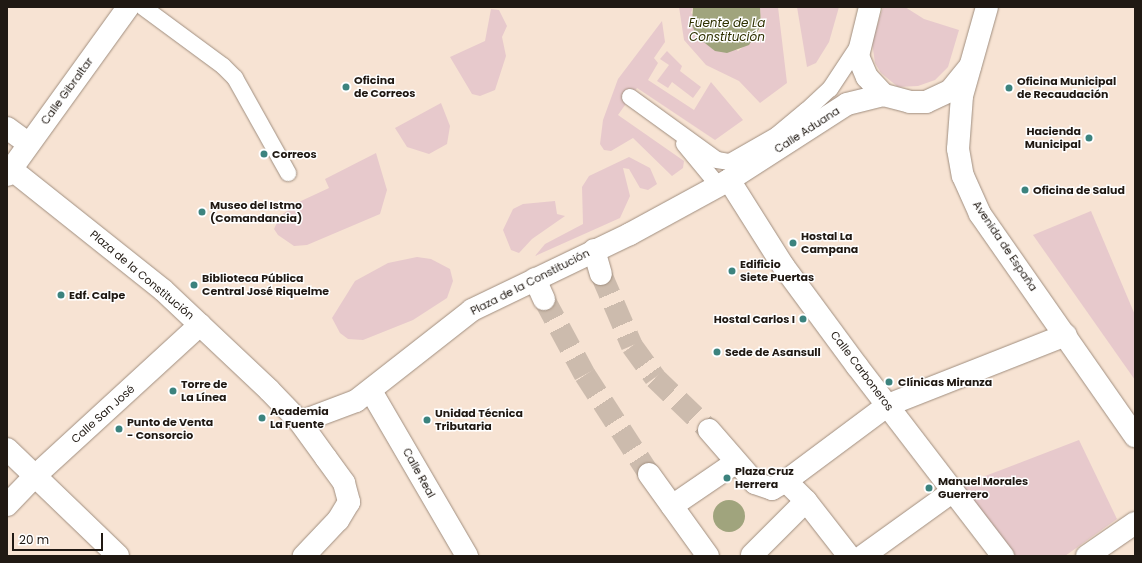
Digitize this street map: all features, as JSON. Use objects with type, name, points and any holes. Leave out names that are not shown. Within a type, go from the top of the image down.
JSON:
[{"type":"street","name":"Calle Gibraltar","points":[[9,172],[128,7]]},
{"type":"street","points":[[870,7],[859,45],[860,67],[872,85],[884,94],[910,102],[926,102],[950,91],[970,66]]},
{"type":"street","name":"Avenida de España","points":[[987,7],[970,66],[958,124],[958,150],[963,176],[980,214],[1066,335],[1135,436]]},
{"type":"street","name":"Calle Aduana","points":[[724,183],[826,116],[858,100],[884,94]]},
{"type":"street","points":[[7,128],[29,144]]},
{"type":"street","name":"Plaza de la Constitución","points":[[9,172],[163,290],[300,422],[344,482],[349,494],[349,502],[338,520],[304,556]]},
{"type":"street","name":"Plaza de la Constitución","points":[[300,422],[325,414],[371,391],[472,310],[594,250],[724,183]]},
{"type":"street","name":"Calle Carboneros","points":[[724,183],[784,267],[1003,556]]},
{"type":"street","points":[[594,250],[601,274]]},
{"type":"street","points":[[535,279],[544,299]]},
{"type":"street","name":"Calle San José","points":[[7,505],[35,476],[200,325]]},
{"type":"street","points":[[710,430],[735,463],[764,489],[772,490],[795,475],[888,405],[1066,335]]},
{"type":"street","name":"Calle Real","points":[[371,391],[466,556]]},
{"type":"street","points":[[7,449],[118,556]]},
{"type":"street","points":[[672,506],[735,463]]},
{"type":"street","points":[[649,474],[708,556]]},
{"type":"street","points":[[795,475],[806,501],[849,556]]},
{"type":"street","points":[[863,556],[953,491]]},
{"type":"street","points":[[752,556],[806,501]]},
{"type":"street","points":[[1087,556],[1135,523]]},
{"type":"lane","points":[[143,7],[223,66],[235,78],[288,173]]},
{"type":"lane","name":"Calle Aduana","points":[[717,160],[730,162],[742,157],[806,111],[830,90],[859,45]]},
{"type":"lane","points":[[628,100],[717,160],[724,183],[679,139],[628,100]]},
{"type":"shaded area","points":[[679,7],[693,7],[691,13],[738,51],[757,36],[761,26],[760,7],[778,7],[787,83],[760,103],[739,81],[706,65],[684,40]]},
{"type":"shaded area","points":[[797,7],[839,7],[829,42],[816,63],[807,67]]},
{"type":"shaded area","points":[[883,7],[905,7],[924,19],[959,30],[948,67],[935,80],[918,86],[898,87],[881,73],[875,63],[872,42]]},
{"type":"shaded area","points":[[491,9],[499,10],[507,26],[502,37],[506,56],[495,90],[480,96],[472,94],[450,57],[485,41]]},
{"type":"shaded area","points":[[662,21],[665,42],[654,58],[658,63],[648,80],[694,110],[711,82],[743,120],[715,140],[637,88],[618,115],[684,161],[683,168],[672,176],[633,138],[611,151],[604,150],[600,144],[603,120],[618,79]]},
{"type":"shaded area","points":[[667,51],[682,66],[680,71],[701,87],[693,98],[672,82],[668,88],[657,81],[669,65],[660,59]]},
{"type":"shaded area","points":[[441,103],[450,126],[447,144],[429,154],[407,147],[395,128]]},
{"type":"shaded area","points":[[376,153],[387,190],[380,214],[307,245],[294,246],[278,235],[274,229],[280,216],[301,201],[329,188],[325,179]]},
{"type":"shaded area","points":[[629,157],[650,168],[657,184],[648,190],[640,188],[629,169],[623,168],[630,196],[620,218],[535,256],[545,244],[583,224],[582,187],[589,176]]},
{"type":"shaded area","points":[[555,201],[557,214],[565,216],[532,239],[519,253],[511,250],[503,230],[513,209],[523,204]]},
{"type":"shaded area","points":[[1091,211],[1135,315],[1135,380],[1033,235]]},
{"type":"shaded area","points":[[417,257],[431,259],[450,269],[453,281],[447,298],[413,320],[363,340],[348,339],[340,333],[332,318],[355,281],[388,263]]},
{"type":"shaded area","points":[[1079,440],[1117,519],[1065,556],[1013,556],[959,486]]},
{"type":"water","name":"Fuente de La Constitución","points":[[693,7],[760,7],[761,26],[749,45],[727,53],[715,51],[696,36],[692,24]]},
{"type":"water","points":[[726,500],[732,500],[742,507],[745,516],[744,522],[738,529],[732,532],[726,532],[716,525],[713,519],[713,513],[720,503]]},
{"type":"tunnel","points":[[601,274],[632,346],[655,378],[709,430]]},
{"type":"tunnel","points":[[544,299],[585,375],[649,474]]},
{"type":"place","name":"Oficina de Correos","points":[[346,87]]},
{"type":"place","name":"Oficina Municipal de Recaudación","points":[[1009,88]]},
{"type":"place","name":"Hacienda Municipal","points":[[1089,138]]},
{"type":"place","name":"Correos","points":[[264,154]]},
{"type":"place","name":"Oficina de Salud","points":[[1025,190]]},
{"type":"place","name":"Museo del Istmo (Comandancia)","points":[[202,212]]},
{"type":"place","name":"Hostal La Campana","points":[[793,243]]},
{"type":"place","name":"Edificio Siete Puertas","points":[[732,271]]},
{"type":"place","name":"Biblioteca Pública Central José Riquelme","points":[[194,285]]},
{"type":"place","name":"Edf. Calpe","points":[[61,295]]},
{"type":"place","name":"Hostal Carlos I","points":[[803,319]]},
{"type":"place","name":"Sede de Asansull","points":[[717,352]]},
{"type":"place","name":"Clínicas Miranza","points":[[889,382]]},
{"type":"place","name":"Torre de La Línea","points":[[173,391]]},
{"type":"place","name":"Academia La Fuente","points":[[262,418]]},
{"type":"place","name":"Unidad Técnica Tributaria","points":[[427,420]]},
{"type":"place","name":"Punto de Venta - Consorcio","points":[[119,429]]},
{"type":"place","name":"Plaza Cruz Herrera","points":[[727,478]]},
{"type":"place","name":"Manuel Morales Guerrero","points":[[929,488]]}]
